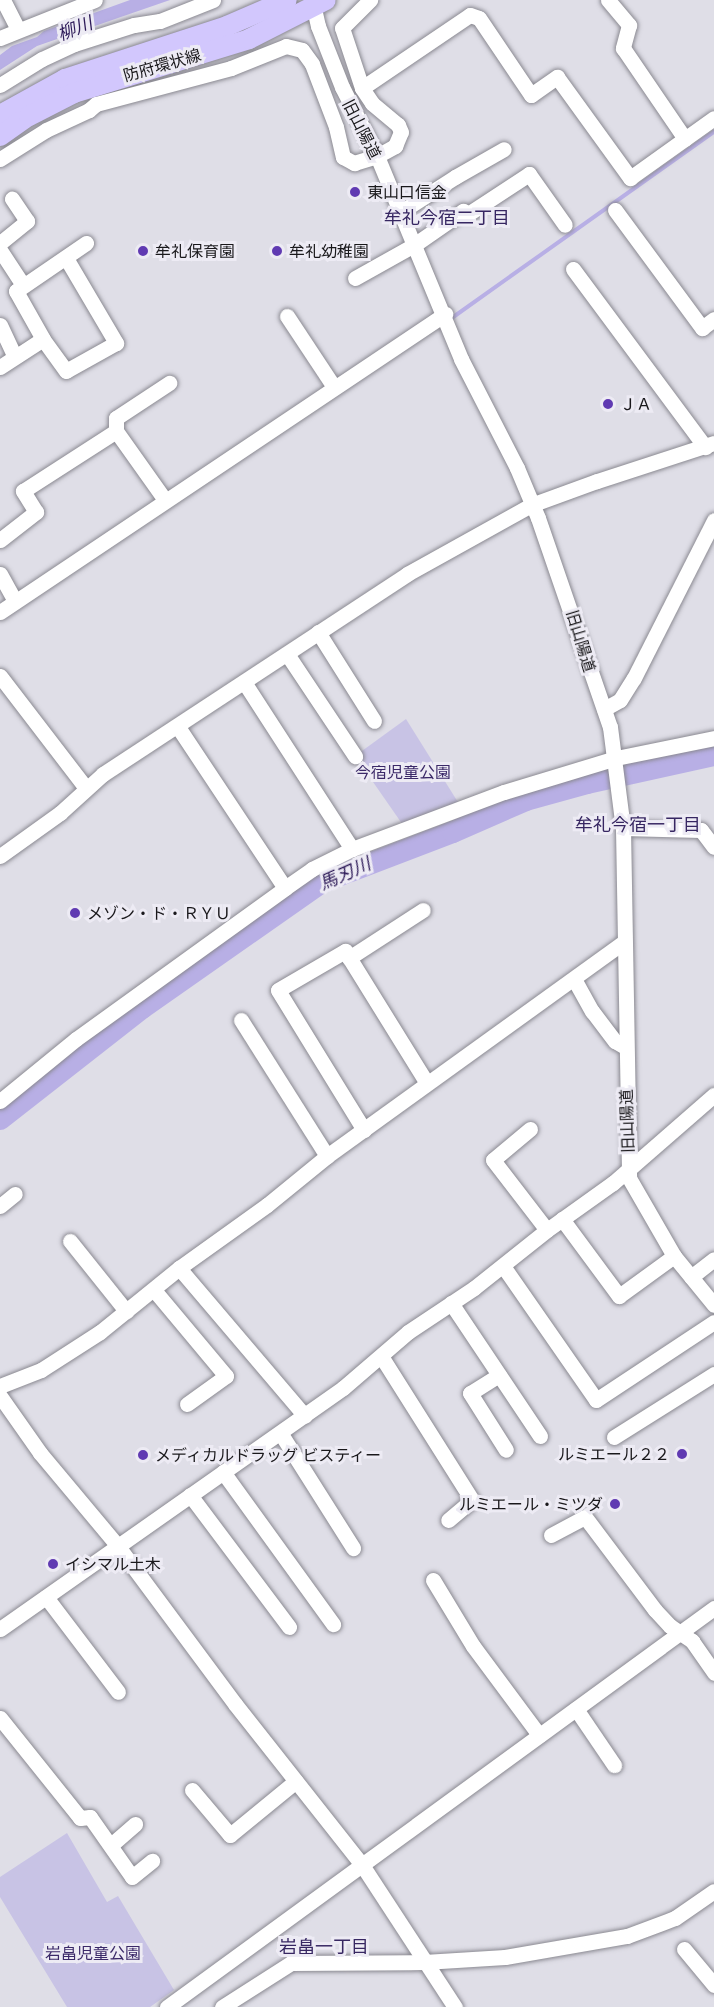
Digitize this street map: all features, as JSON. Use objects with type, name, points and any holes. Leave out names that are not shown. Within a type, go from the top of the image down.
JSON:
[{"type":"main road","name":"防府環状線","points":[[0,115],[65,79],[227,26],[287,0]]},
{"type":"main road","name":"防府環状線","points":[[0,135],[29,116],[74,93],[249,39],[317,3]]},
{"type":"street","points":[[3,0],[10,25]]},
{"type":"street","points":[[0,38],[10,25],[95,0]]},
{"type":"street","points":[[0,85],[42,59],[74,44],[134,25],[160,21],[213,0]]},
{"type":"street","points":[[0,159],[46,130],[89,111],[96,104],[231,68],[286,46],[302,50],[312,64],[336,127],[343,157],[354,163],[377,156],[395,146],[401,132],[398,125],[372,104],[362,88],[342,28],[370,0]]},
{"type":"street","points":[[608,0],[629,25],[623,48],[685,139]]},
{"type":"street","name":"旧山陽道","points":[[317,3],[318,26],[342,87],[377,156],[399,213],[445,314],[461,359],[517,468],[577,625],[604,709],[616,761],[622,828],[628,1170],[633,1187],[674,1256],[714,1305]]},
{"type":"street","points":[[362,88],[470,15],[479,18],[531,96],[557,78],[630,178],[714,118]]},
{"type":"street","points":[[399,213],[454,177],[504,149]]},
{"type":"street","points":[[355,278],[414,245],[464,211],[468,214],[529,174],[565,225]]},
{"type":"street","points":[[0,243],[27,221],[12,199]]},
{"type":"street","points":[[615,210],[702,328],[714,320]]},
{"type":"street","points":[[66,258],[116,342],[66,371],[43,339],[16,291],[86,243]]},
{"type":"street","points":[[0,250],[23,285]]},
{"type":"street","points":[[0,856],[60,813],[103,774],[178,727],[407,574],[531,505],[709,445],[573,269]]},
{"type":"street","points":[[0,612],[445,314]]},
{"type":"street","points":[[287,316],[334,387]]},
{"type":"street","points":[[0,325],[15,357]]},
{"type":"street","points":[[0,367],[43,339]]},
{"type":"street","points":[[165,500],[116,431],[116,418],[169,382]]},
{"type":"street","points":[[0,540],[36,512],[23,491],[116,431]]},
{"type":"street","points":[[604,709],[620,700],[634,678],[714,520]]},
{"type":"street","points":[[0,574],[15,601]]},
{"type":"street","points":[[318,632],[374,721]]},
{"type":"street","points":[[287,654],[355,756]]},
{"type":"street","points":[[0,676],[86,789]]},
{"type":"street","points":[[244,682],[352,849]]},
{"type":"street","points":[[178,727],[285,888]]},
{"type":"street","points":[[0,1101],[76,1039],[312,869],[352,849],[504,792],[616,761],[714,738]]},
{"type":"street","points":[[622,828],[701,830],[714,847]]},
{"type":"street","points":[[349,958],[423,910]]},
{"type":"street","points":[[0,1386],[41,1370],[100,1332],[179,1268],[267,1205],[327,1156],[624,942]]},
{"type":"street","points":[[364,1130],[278,990],[345,951],[427,1083]]},
{"type":"street","points":[[574,979],[592,1011],[615,1041],[625,1047]]},
{"type":"street","points":[[241,1020],[327,1156]]},
{"type":"street","points":[[0,1629],[117,1545],[281,1434],[381,1356],[408,1332],[503,1266],[628,1170],[714,1095]]},
{"type":"street","points":[[530,1129],[493,1160],[547,1230]]},
{"type":"street","points":[[0,1206],[15,1194]]},
{"type":"street","points":[[562,1219],[619,1296],[674,1256]]},
{"type":"street","points":[[70,1241],[126,1311]]},
{"type":"street","points":[[691,1277],[714,1259]]},
{"type":"street","points":[[503,1266],[596,1400],[714,1322]]},
{"type":"street","points":[[179,1268],[305,1416]]},
{"type":"street","points":[[154,1290],[226,1376],[187,1404]]},
{"type":"street","points":[[451,1303],[540,1436]]},
{"type":"street","points":[[381,1356],[471,1500],[448,1520]]},
{"type":"street","points":[[614,1437],[714,1374]]},
{"type":"street","points":[[499,1375],[470,1393],[506,1450]]},
{"type":"street","points":[[0,1396],[40,1453],[117,1545],[362,1865],[454,2007]]},
{"type":"street","points":[[281,1434],[353,1548]]},
{"type":"street","points":[[224,1472],[333,1624]]},
{"type":"street","points":[[190,1495],[289,1627]]},
{"type":"street","points":[[551,1535],[585,1517],[655,1610],[670,1626],[682,1632],[692,1641],[714,1673]]},
{"type":"street","points":[[434,1580],[473,1646],[539,1735]]},
{"type":"street","points":[[46,1597],[118,1692]]},
{"type":"street","points":[[167,2007],[714,1608]]},
{"type":"street","points":[[576,1709],[614,1764]]},
{"type":"street","points":[[0,1718],[80,1818],[90,1817],[132,1877],[152,1861]]},
{"type":"street","points":[[192,1790],[230,1835],[296,1781]]},
{"type":"street","points":[[111,1845],[135,1824]]},
{"type":"street","points":[[222,2007],[291,1963],[424,1962],[505,1957],[627,1936],[675,1918],[714,1891]]},
{"type":"street","points":[[684,1949],[714,1985]]},
{"type":"green space","name":"今宿児童公園","points":[[406,719],[461,807],[405,828],[355,756]]},
{"type":"green space","name":"岩畠児童公園","points":[[67,1833],[107,1902],[118,1896],[174,1990],[150,2007],[67,2007],[0,1897],[0,1877]]},
{"type":"water","name":"柳川","points":[[130,0],[170,0],[37,46],[0,70],[0,55],[12,46],[37,37],[44,31]]},
{"type":"waterway","points":[[449,320],[714,132]]},
{"type":"waterway","name":"馬刃川","points":[[0,1119],[142,1008],[322,882],[453,832],[526,800],[587,783],[714,755]]},
{"type":"place","name":"東山口信金","points":[[355,192]]},
{"type":"place","name":"牟礼保育園","points":[[143,251]]},
{"type":"place","name":"牟礼幼稚園","points":[[277,251]]},
{"type":"place","name":"ＪＡ","points":[[608,404]]},
{"type":"place","name":"メゾン・ド・ＲＹＵ","points":[[75,913]]},
{"type":"place","name":"ルミエール２２","points":[[682,1454]]},
{"type":"place","name":"メディカルドラッグ ビスティー","points":[[143,1455]]},
{"type":"place","name":"ルミエール・ミツダ","points":[[615,1504]]},
{"type":"place","name":"イシマル土木","points":[[53,1564]]},
{"type":"district","name":"牟礼今宿二丁目","points":[[447,218]]},
{"type":"district","name":"牟礼今宿一丁目","points":[[638,825]]},
{"type":"district","name":"岩畠一丁目","points":[[324,1947]]}]
